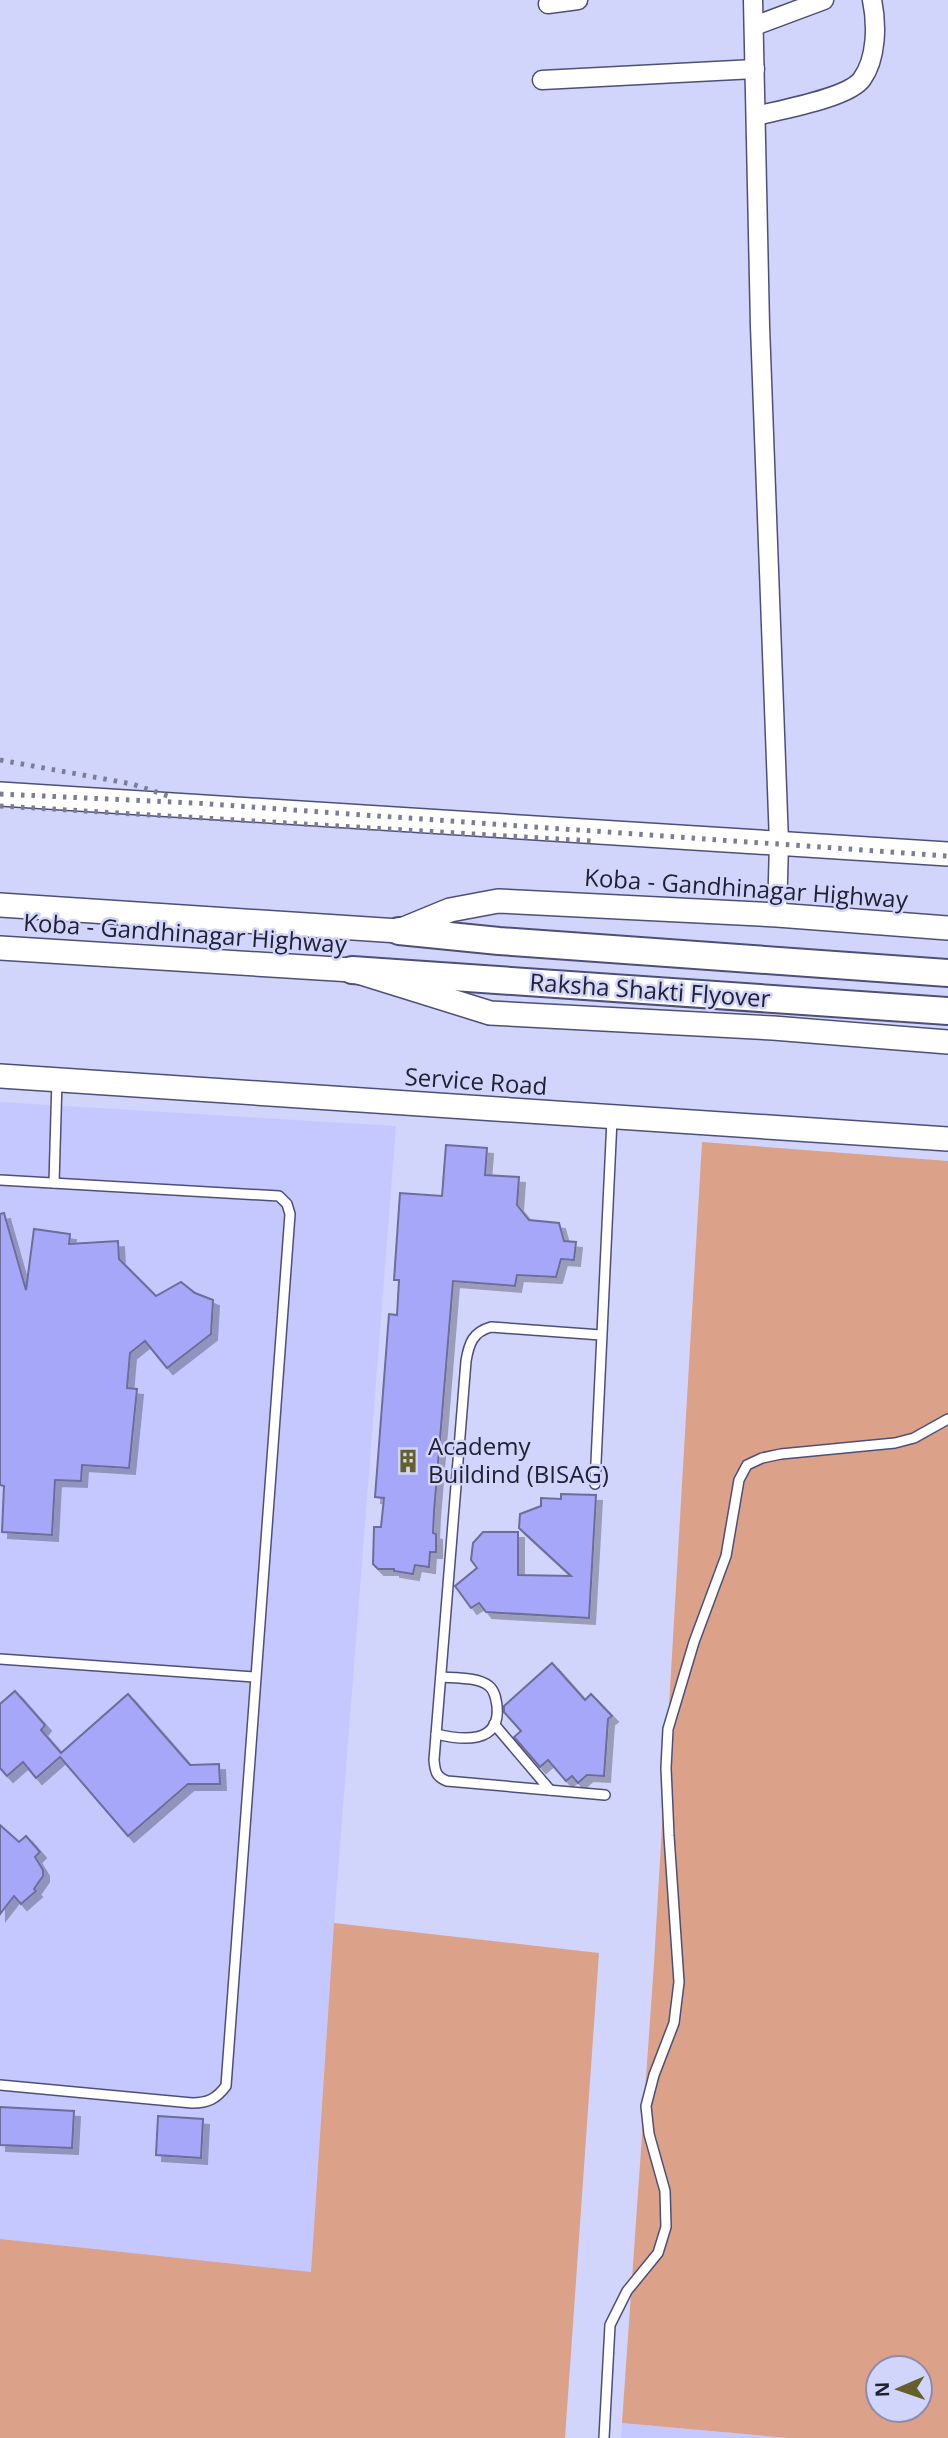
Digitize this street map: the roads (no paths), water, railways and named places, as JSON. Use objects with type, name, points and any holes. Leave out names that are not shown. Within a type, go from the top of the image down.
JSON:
[{"type":"main road","points":[[0,794],[948,854]]},
{"type":"main road","name":"Koba - Gandhinagar Highway","points":[[0,905],[398,931],[450,910],[498,901],[777,915],[948,928]]},
{"type":"main road","name":"Raksha Shakti Flyover","points":[[398,931],[499,941],[948,973]]},
{"type":"main road","name":"Koba - Gandhinagar Highway","points":[[0,948],[352,970],[490,1013],[773,1028],[948,1042]]},
{"type":"main road","name":"Raksha Shakti Flyover","points":[[352,970],[948,1011]]},
{"type":"main road","name":"Service Road","points":[[0,1076],[948,1139]]},
{"type":"street","points":[[548,4],[578,0]]},
{"type":"street","points":[[753,0],[760,326],[779,843],[777,915]]},
{"type":"street","points":[[754,26],[824,0]]},
{"type":"street","points":[[755,116],[844,92],[861,81],[874,42],[875,16],[872,0]]},
{"type":"street","points":[[542,80],[755,69]]},
{"type":"lane","points":[[54,1183],[57,1080]]},
{"type":"lane","points":[[595,1485],[612,1117]]},
{"type":"lane","points":[[0,1180],[279,1196],[287,1204],[290,1214],[226,2086],[217,2097],[204,2103],[192,2103],[0,2085]]},
{"type":"lane","points":[[601,1335],[491,1327],[472,1338],[466,1361],[434,1760],[435,1771],[440,1778],[605,1795]]},
{"type":"lane","points":[[604,2438],[610,2325],[627,2291],[658,2253],[666,2227],[665,2191],[649,2134],[646,2106],[654,2075],[674,2023],[679,1982],[668,1836],[668,1728],[694,1642],[726,1556],[739,1480],[747,1465],[762,1458],[895,1443],[914,1438],[948,1419]]},
{"type":"lane","points":[[0,1659],[254,1677]]},
{"type":"lane","points":[[436,1734],[454,1738],[480,1737],[488,1733],[497,1712],[496,1697],[489,1686],[478,1681],[442,1677]]},
{"type":"lane","points":[[494,1724],[550,1790]]},
{"type":"railway","points":[[0,760],[132,784],[171,797]]},
{"type":"railway","points":[[0,794],[194,803],[948,856]]},
{"type":"railway","points":[[0,806],[592,841]]},
{"type":"place","name":"Academy Buildind (BISAG)","points":[[408,1461]]}]
